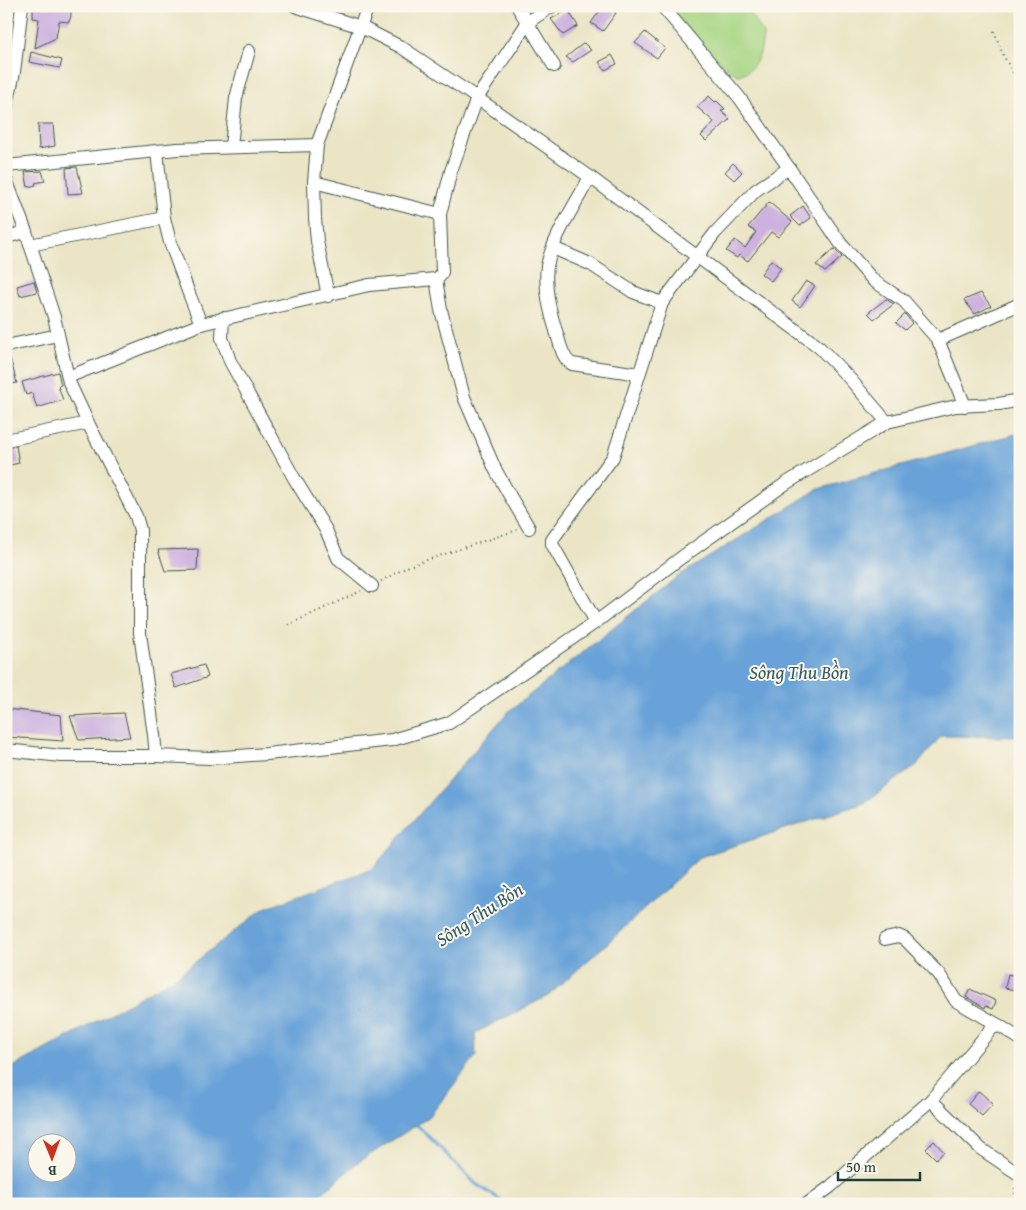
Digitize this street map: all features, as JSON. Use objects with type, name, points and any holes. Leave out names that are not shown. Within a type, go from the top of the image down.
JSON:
[{"type":"street","points":[[6,110],[14,72],[22,6]]},
{"type":"street","points":[[294,6],[361,27],[400,47],[590,177],[819,347],[887,422]]},
{"type":"street","points":[[328,296],[317,241],[315,218],[314,182],[317,145],[368,6]]},
{"type":"street","points":[[517,6],[554,66]]},
{"type":"street","points":[[68,377],[201,324],[223,318],[369,286],[436,279],[440,276],[442,272],[440,214],[451,171],[477,98],[528,22],[552,6]]},
{"type":"street","points":[[662,6],[739,97],[841,244],[874,281],[904,301],[938,340],[966,406]]},
{"type":"street","points":[[231,147],[236,98],[250,51]]},
{"type":"street","points":[[6,166],[177,149],[317,145]]},
{"type":"street","points":[[157,151],[164,218],[176,258],[201,324]]},
{"type":"street","points":[[596,622],[552,544],[552,540],[613,457],[662,303],[715,233],[756,190],[790,168]]},
{"type":"street","points":[[590,177],[554,243],[547,267],[547,291],[553,323],[566,360],[572,364],[639,374]]},
{"type":"street","points":[[6,179],[54,317],[69,382],[136,516],[140,530],[140,633],[156,756]]},
{"type":"street","points":[[314,182],[440,214]]},
{"type":"street","points":[[30,245],[164,218]]},
{"type":"street","points":[[6,237],[26,232]]},
{"type":"street","points":[[552,248],[590,264],[633,292],[662,303]]},
{"type":"street","points":[[436,279],[440,310],[464,397],[495,468],[529,528]]},
{"type":"street","points":[[938,340],[1020,304]]},
{"type":"street","points":[[223,318],[222,338],[230,361],[294,478],[326,530],[338,558],[372,586]]},
{"type":"street","points":[[6,346],[58,335]]},
{"type":"street","points":[[6,750],[61,756],[210,758],[349,746],[392,740],[449,723],[596,622],[682,557],[785,484],[887,422],[956,406],[999,404],[1020,400]]},
{"type":"street","points":[[6,440],[88,423]]},
{"type":"street","points":[[886,939],[899,936],[905,939],[939,974],[956,1001],[1020,1039]]},
{"type":"street","points":[[807,1204],[830,1187],[931,1100],[992,1028],[1000,1026]]},
{"type":"street","points":[[931,1100],[982,1149],[1018,1174]]},
{"type":"path","points":[[994,31],[1003,55],[1020,85]]},
{"type":"path","points":[[288,625],[348,598],[409,566],[522,528],[529,528]]},
{"type":"path","points":[[1014,1204],[1018,1174]]},
{"type":"green space","points":[[668,6],[746,6],[763,34],[760,53],[755,63],[748,71],[737,75],[710,52]]},
{"type":"water","name":"Sông Thu Bồn","points":[[1016,434],[1020,435],[1020,737],[941,736],[917,765],[864,803],[700,857],[548,996],[475,1033],[476,1056],[429,1117],[357,1163],[310,1204],[6,1204],[6,1071],[176,977],[264,908],[372,869],[507,713],[677,577],[818,489]]},
{"type":"building","points":[[33,6],[71,6],[69,22],[59,21],[56,38],[35,48],[39,19],[33,18]]},
{"type":"building","points":[[603,6],[608,6],[616,13],[603,31],[591,23]]},
{"type":"building","points":[[568,10],[578,26],[563,35],[551,19]]},
{"type":"building","points":[[645,32],[665,48],[657,58],[635,43]]},
{"type":"building","points":[[584,43],[591,50],[573,62],[566,57]]},
{"type":"building","points":[[31,52],[62,60],[60,68],[29,62]]},
{"type":"building","points":[[612,55],[617,64],[605,70],[599,62]]},
{"type":"building","points":[[709,96],[725,109],[721,111],[730,119],[706,141],[701,136],[714,122],[697,107]]},
{"type":"building","points":[[38,124],[53,124],[55,146],[39,149]]},
{"type":"building","points":[[733,163],[742,172],[734,180],[725,172]]},
{"type":"building","points":[[77,167],[83,193],[68,194],[66,168]]},
{"type":"building","points":[[42,171],[45,181],[28,187],[25,172]]},
{"type":"building","points":[[769,202],[792,222],[778,237],[771,232],[748,261],[739,255],[737,258],[726,251],[735,240],[745,248],[756,232],[748,227]]},
{"type":"building","points":[[803,206],[811,218],[800,226],[790,216]]},
{"type":"building","points":[[834,249],[842,257],[825,272],[816,265]]},
{"type":"building","points":[[771,260],[781,268],[771,281],[761,274]]},
{"type":"building","points":[[34,281],[37,292],[20,296],[17,286]]},
{"type":"building","points":[[806,281],[815,286],[800,307],[792,301]]},
{"type":"building","points":[[981,293],[991,306],[975,314],[964,300]]},
{"type":"building","points":[[886,299],[894,304],[874,319],[868,313]]},
{"type":"building","points":[[905,314],[912,323],[905,330],[896,323]]},
{"type":"building","points":[[6,354],[9,354],[17,383],[6,385]]},
{"type":"building","points":[[58,372],[61,385],[58,386],[63,400],[37,408],[32,393],[26,395],[22,382]]},
{"type":"building","points":[[16,446],[19,463],[10,465],[6,448]]},
{"type":"building","points":[[198,549],[197,570],[165,571],[158,550]]},
{"type":"building","points":[[204,665],[208,677],[176,688],[171,674]]},
{"type":"building","points":[[6,709],[61,715],[63,741],[6,737]]},
{"type":"building","points":[[124,713],[130,737],[79,740],[70,716]]},
{"type":"building","points":[[1008,974],[1020,977],[1020,991],[1005,988]]},
{"type":"building","points":[[970,989],[996,1001],[993,1009],[986,1006],[985,1008],[966,997]]},
{"type":"building","points":[[979,1091],[993,1104],[982,1116],[968,1104]]},
{"type":"building","points":[[934,1141],[944,1152],[936,1159],[926,1149]]},
{"type":"waterway","points":[[414,1122],[476,1184],[507,1204]]}]
